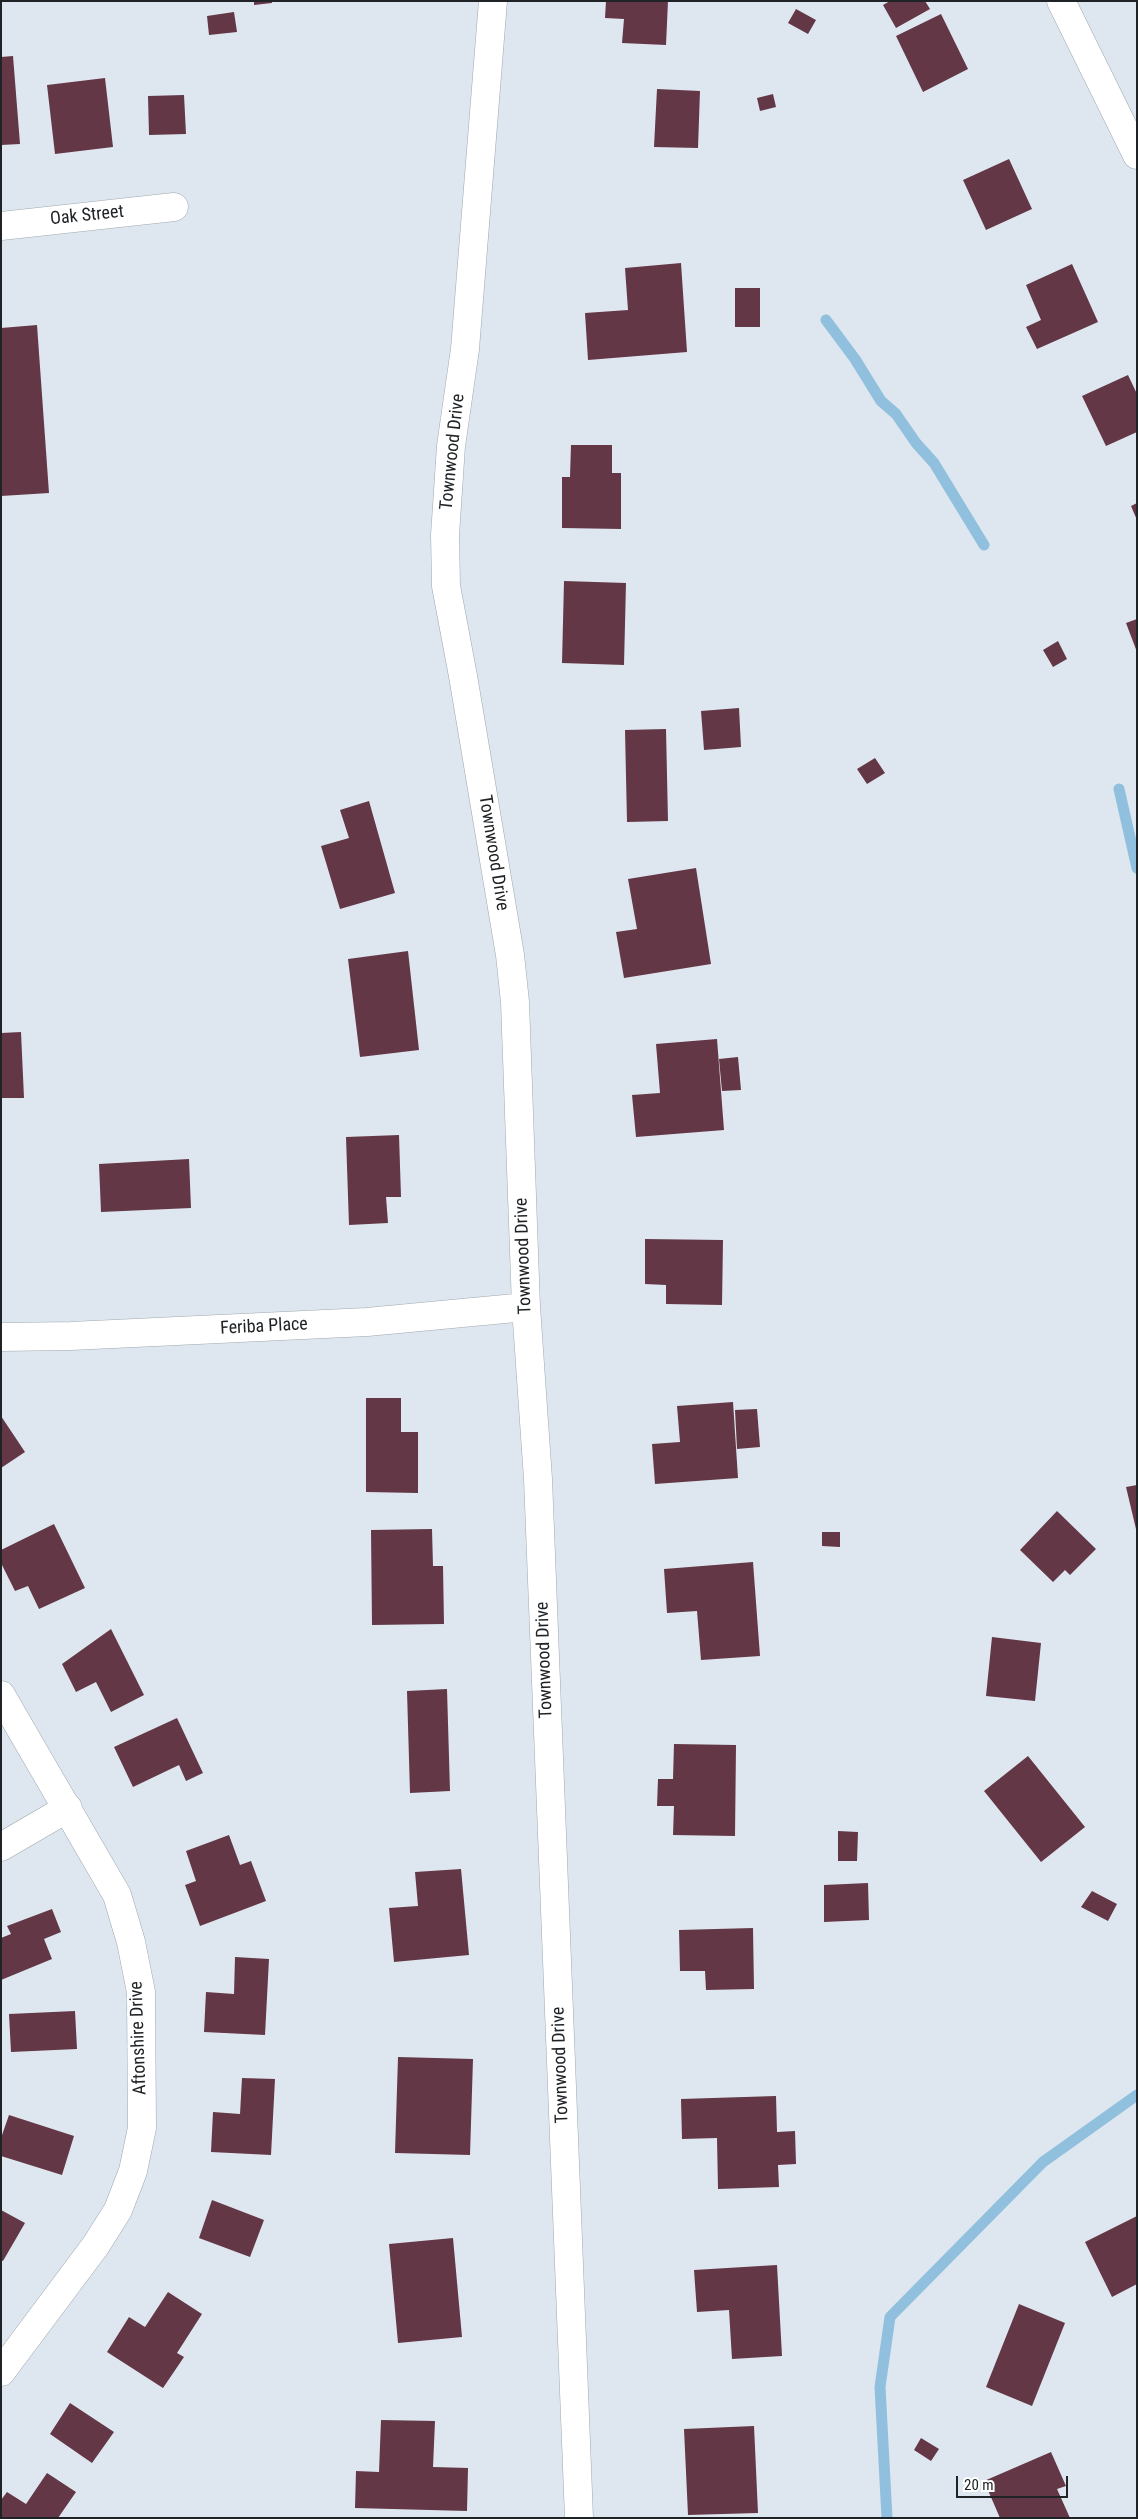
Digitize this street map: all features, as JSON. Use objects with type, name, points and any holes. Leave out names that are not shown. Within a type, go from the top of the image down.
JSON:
[{"type":"street","name":"Townwood Drive","points":[[493,1],[465,349],[451,446],[444,535],[445,569],[446,586],[510,955],[515,1002],[526,1308],[538,1479],[579,2518]]},
{"type":"street","points":[[1061,1],[1137,155]]},
{"type":"street","name":"Oak Street","points":[[1,226],[174,207]]},
{"type":"street","name":"Feriba Place","points":[[1,1337],[71,1336],[367,1322],[526,1308]]},
{"type":"street","name":"Aftonshire Drive","points":[[1,1696],[117,1895],[131,1942],[141,1992],[142,2128],[133,2171],[118,2210],[96,2245],[1,2372]]},
{"type":"street","points":[[1,1846],[68,1808]]},
{"type":"building","points":[[254,1],[272,1],[272,3],[254,5]]},
{"type":"building","points":[[606,1],[668,1],[666,45],[622,43],[624,19],[605,18]]},
{"type":"building","points":[[890,1],[925,1],[930,9],[896,28],[883,5]]},
{"type":"building","points":[[796,9],[816,20],[808,34],[788,23]]},
{"type":"building","points":[[234,12],[237,32],[209,35],[207,16]]},
{"type":"building","points":[[941,14],[968,69],[923,92],[896,36]]},
{"type":"building","points":[[13,56],[20,144],[1,145],[1,57]]},
{"type":"building","points":[[105,78],[113,147],[55,154],[47,85]]},
{"type":"building","points":[[657,89],[700,91],[698,148],[654,147]]},
{"type":"building","points":[[773,94],[776,107],[760,111],[757,98]]},
{"type":"building","points":[[184,95],[186,134],[149,135],[148,96]]},
{"type":"building","points":[[1009,159],[1032,209],[986,230],[963,180]]},
{"type":"building","points":[[681,263],[687,352],[588,360],[585,313],[628,310],[625,268]]},
{"type":"building","points":[[1072,264],[1098,322],[1037,349],[1026,327],[1041,320],[1026,285]]},
{"type":"building","points":[[735,288],[760,288],[760,327],[735,327]]},
{"type":"building","points":[[37,325],[49,493],[1,496],[1,328]]},
{"type":"building","points":[[1128,375],[1137,394],[1137,432],[1106,446],[1082,396]]},
{"type":"building","points":[[571,445],[612,445],[612,473],[621,473],[621,529],[562,528],[562,477],[570,477]]},
{"type":"building","points":[[1137,503],[1137,520],[1131,506]]},
{"type":"building","points":[[564,581],[626,583],[624,665],[562,663]]},
{"type":"building","points":[[1137,619],[1137,652],[1126,623]]},
{"type":"building","points":[[1058,641],[1067,659],[1053,667],[1043,650]]},
{"type":"building","points":[[739,708],[741,747],[704,750],[701,711]]},
{"type":"building","points":[[666,729],[668,821],[627,822],[625,730]]},
{"type":"building","points":[[875,758],[885,773],[867,784],[857,769]]},
{"type":"building","points":[[369,801],[395,893],[340,909],[321,846],[349,838],[340,810]]},
{"type":"building","points":[[696,868],[711,964],[624,978],[616,932],[637,929],[628,879]]},
{"type":"building","points":[[408,951],[419,1050],[360,1057],[348,959]]},
{"type":"building","points":[[21,1032],[24,1098],[1,1098],[1,1033]]},
{"type":"building","points":[[717,1039],[724,1130],[636,1137],[632,1095],[660,1093],[656,1044]]},
{"type":"building","points":[[738,1057],[741,1090],[722,1091],[719,1059]]},
{"type":"building","points":[[399,1135],[401,1197],[386,1197],[388,1223],[349,1225],[346,1137]]},
{"type":"building","points":[[189,1159],[191,1208],[101,1212],[99,1164]]},
{"type":"building","points":[[645,1239],[723,1240],[722,1305],[666,1304],[666,1285],[645,1284]]},
{"type":"building","points":[[366,1398],[401,1398],[401,1432],[418,1432],[418,1493],[366,1492]]},
{"type":"building","points":[[733,1402],[738,1478],[655,1484],[652,1444],[680,1442],[677,1406]]},
{"type":"building","points":[[757,1409],[760,1447],[737,1449],[735,1410]]},
{"type":"building","points":[[1,1416],[25,1452],[1,1468]]},
{"type":"building","points":[[1137,1485],[1137,1529],[1136,1529],[1126,1487]]},
{"type":"building","points":[[1057,1511],[1096,1549],[1070,1575],[1065,1570],[1053,1582],[1020,1550]]},
{"type":"building","points":[[54,1524],[85,1588],[39,1609],[28,1586],[15,1591],[1,1563],[1,1550]]},
{"type":"building","points":[[432,1529],[433,1566],[443,1566],[444,1624],[372,1625],[371,1530]]},
{"type":"building","points":[[822,1532],[840,1532],[840,1547],[822,1546]]},
{"type":"building","points":[[753,1562],[760,1656],[701,1660],[697,1611],[667,1613],[664,1569]]},
{"type":"building","points":[[111,1629],[144,1695],[111,1712],[96,1682],[76,1692],[62,1664]]},
{"type":"building","points":[[992,1637],[1041,1643],[1035,1701],[986,1696]]},
{"type":"building","points":[[447,1689],[450,1791],[410,1793],[407,1691]]},
{"type":"building","points":[[177,1718],[203,1773],[186,1781],[179,1765],[133,1787],[114,1747]]},
{"type":"building","points":[[674,1744],[736,1745],[735,1836],[673,1835],[674,1806],[657,1806],[658,1779],[673,1779]]},
{"type":"building","points":[[1028,1756],[1085,1827],[1041,1862],[984,1791]]},
{"type":"building","points":[[838,1831],[858,1832],[857,1861],[838,1861]]},
{"type":"building","points":[[229,1835],[240,1865],[251,1861],[266,1901],[200,1926],[185,1885],[196,1881],[186,1851]]},
{"type":"building","points":[[461,1869],[469,1955],[394,1962],[389,1908],[418,1906],[415,1872]]},
{"type":"building","points":[[868,1883],[869,1920],[824,1922],[824,1885]]},
{"type":"building","points":[[1092,1891],[1117,1904],[1108,1921],[1081,1907]]},
{"type":"building","points":[[52,1909],[61,1932],[44,1939],[52,1959],[1,1980],[1,1938],[11,1934],[7,1926]]},
{"type":"building","points":[[753,1928],[754,1989],[706,1990],[705,1971],[680,1971],[679,1930]]},
{"type":"building","points":[[235,1957],[269,1959],[265,2035],[204,2032],[206,1992],[234,1994]]},
{"type":"building","points":[[75,2011],[77,2049],[11,2052],[9,2014]]},
{"type":"building","points":[[398,2057],[473,2059],[470,2155],[395,2153]]},
{"type":"building","points":[[242,2078],[275,2079],[271,2155],[211,2152],[213,2112],[240,2114]]},
{"type":"building","points":[[776,2096],[777,2132],[795,2131],[796,2164],[778,2165],[779,2187],[718,2189],[717,2138],[682,2139],[681,2099]]},
{"type":"building","points":[[9,2115],[74,2136],[62,2175],[1,2156],[1,2138]]},
{"type":"building","points":[[212,2200],[264,2220],[250,2257],[199,2238]]},
{"type":"building","points":[[1,2210],[25,2223],[3,2261],[1,2260]]},
{"type":"building","points":[[1137,2216],[1137,2284],[1112,2297],[1085,2242]]},
{"type":"building","points":[[453,2238],[462,2337],[398,2343],[389,2244]]},
{"type":"building","points":[[777,2265],[782,2356],[732,2359],[729,2310],[697,2312],[694,2270]]},
{"type":"building","points":[[168,2292],[202,2314],[177,2353],[184,2357],[163,2388],[107,2352],[129,2317],[145,2327]]},
{"type":"building","points":[[1019,2304],[1065,2323],[1032,2406],[986,2387]]},
{"type":"building","points":[[70,2403],[114,2432],[92,2463],[50,2434]]},
{"type":"building","points":[[381,2420],[435,2421],[433,2467],[468,2468],[467,2511],[355,2508],[356,2471],[379,2472]]},
{"type":"building","points":[[754,2426],[758,2513],[688,2515],[684,2429]]},
{"type":"building","points":[[921,2438],[939,2449],[931,2461],[914,2450]]},
{"type":"building","points":[[1051,2452],[1066,2486],[1057,2489],[1070,2518],[1000,2518],[984,2481]]},
{"type":"building","points":[[47,2473],[76,2492],[58,2518],[1,2518],[1,2500],[7,2492],[26,2504]]},
{"type":"waterway","points":[[826,320],[855,359],[881,401],[896,414],[916,443],[934,463],[984,545]]},
{"type":"waterway","points":[[1119,789],[1137,868]]},
{"type":"waterway","points":[[887,2518],[880,2387],[890,2317],[1043,2162],[1137,2095]]}]
